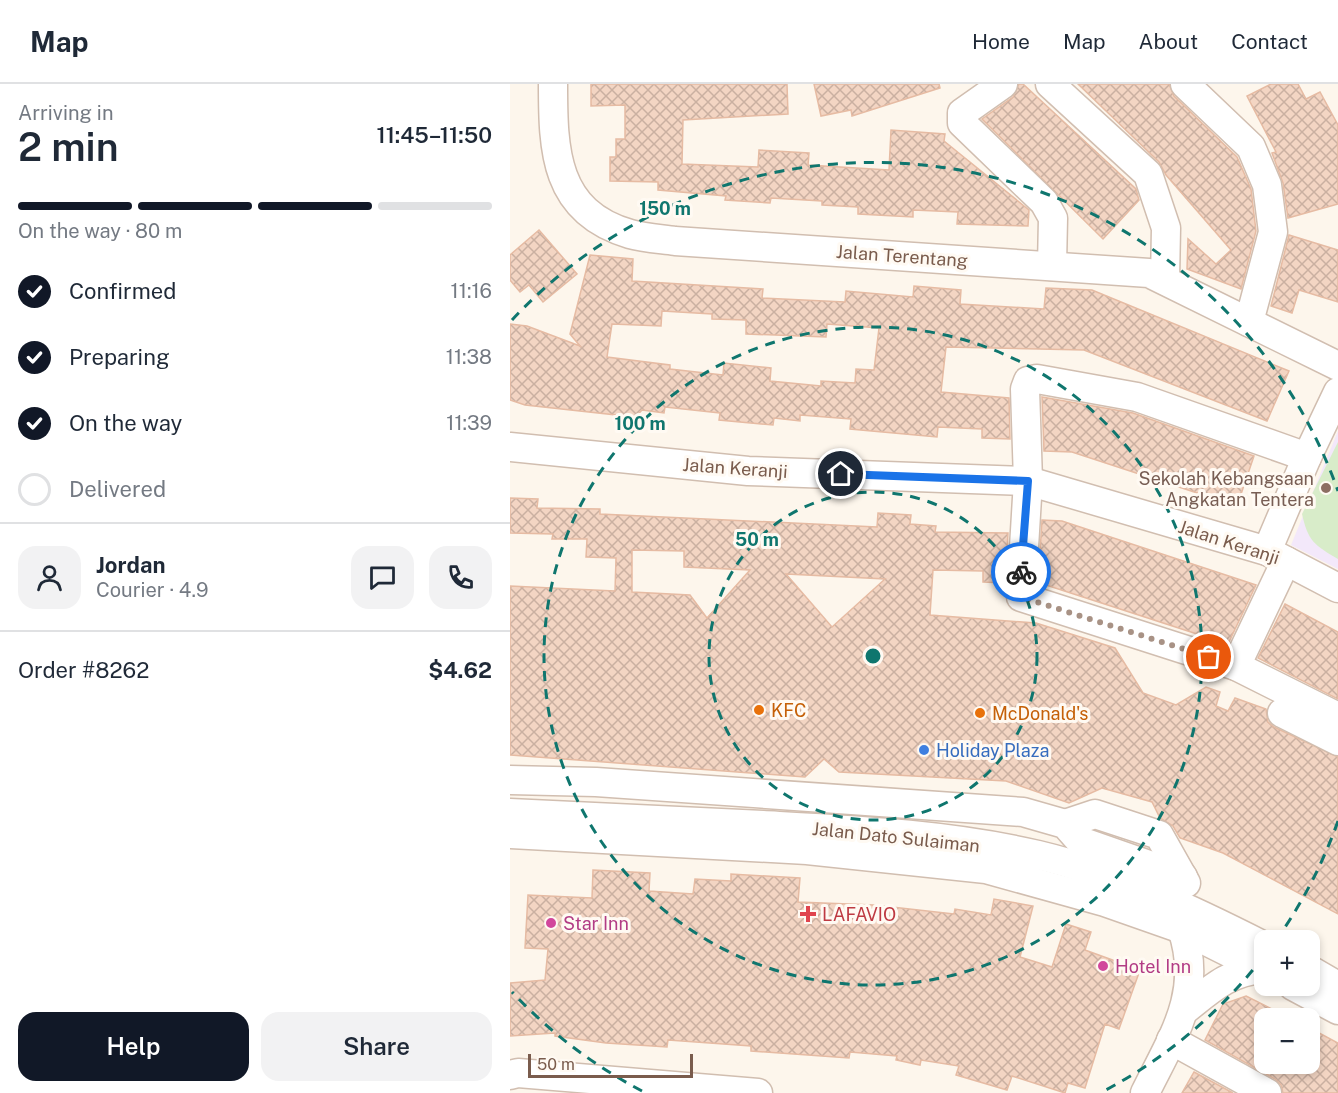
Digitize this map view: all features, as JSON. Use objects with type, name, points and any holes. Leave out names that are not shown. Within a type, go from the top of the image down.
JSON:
[{"type":"street","name":"Jalan Terentang","points":[[553,84],[553,138],[561,174],[576,202],[601,223],[630,234],[675,241],[1149,273],[1338,366]]},
{"type":"street","points":[[1003,84],[962,113],[962,123],[1044,202],[1053,218],[1053,266]]},
{"type":"street","points":[[1050,84],[1148,174],[1166,228],[1165,280]]},
{"type":"street","points":[[1185,84],[1251,147],[1267,185],[1273,232],[1249,322]]},
{"type":"street","points":[[1306,457],[1137,396],[1037,379],[1028,381],[1025,389],[1028,481],[1021,597],[1236,666],[1338,717]]},
{"type":"street","points":[[1236,666],[1277,556],[1306,457],[1338,392]]},
{"type":"street","name":"Jalan Keranji","points":[[510,447],[748,471],[1028,481],[1277,556],[1338,588]]},
{"type":"street","points":[[1282,713],[1338,741]]},
{"type":"street","points":[[510,780],[572,782],[1023,812],[1065,824],[1080,841],[1183,877],[1191,922],[1187,944],[1190,971],[1186,1009],[1145,1093]]},
{"type":"street","points":[[572,782],[576,822]]},
{"type":"street","name":"Jalan Dato Sulaiman","points":[[510,813],[807,850],[986,869],[1105,902],[1191,922]]},
{"type":"street","name":"Jalan Dato Sulaiman","points":[[510,834],[576,822],[785,826],[867,830],[944,838],[1038,855],[1107,877],[1254,957]]},
{"type":"street","points":[[1186,1009],[1217,984],[1254,966]]},
{"type":"street","points":[[1320,976],[1338,986]]},
{"type":"street","points":[[1312,996],[1338,1010]]},
{"type":"street","points":[[1171,1040],[1267,1093]]},
{"type":"street","points":[[510,1076],[518,1073],[758,1093]]},
{"type":"shaded area","name":"Sekolah Kebangsaan Angkatan Tentera","points":[[1338,431],[1338,569],[1291,545]]},
{"type":"green space","name":"Sekolah Kebangsaan Angkatan Tentera","points":[[1338,442],[1338,559],[1313,541],[1302,514]]},
{"type":"building","points":[[591,84],[787,84],[788,114],[683,120],[682,164],[758,167],[759,150],[809,153],[808,165],[889,170],[891,130],[945,134],[944,141],[1029,210],[1028,226],[957,224],[958,212],[913,210],[913,217],[858,214],[858,207],[822,205],[822,201],[771,198],[770,203],[725,200],[726,196],[658,190],[658,182],[610,181],[610,157],[616,157],[616,139],[625,139],[625,105],[591,106]]},
{"type":"building","points":[[814,84],[939,84],[940,88],[852,116],[851,110],[821,116]]},
{"type":"building","points":[[1019,84],[1023,84],[1136,189],[1139,200],[1103,239],[982,119],[1013,97]]},
{"type":"building","points":[[1078,84],[1169,84],[1174,96],[1237,157],[1251,189],[1256,231],[1241,289],[1187,269],[1188,239],[1216,264],[1231,250],[1166,175],[1159,162]]},
{"type":"building","points":[[1271,84],[1298,84],[1306,99],[1320,92],[1338,125],[1338,204],[1288,218],[1283,183],[1272,153],[1276,152],[1247,96]]},
{"type":"building","points":[[539,230],[577,274],[543,302],[529,285],[520,292],[510,280],[510,255]]},
{"type":"building","points":[[1289,235],[1338,250],[1338,302],[1299,290],[1292,313],[1271,306]]},
{"type":"building","points":[[590,255],[633,259],[632,281],[763,289],[762,298],[845,302],[846,291],[913,297],[914,286],[961,290],[960,304],[1044,309],[1046,288],[1092,290],[1289,371],[1267,421],[1084,350],[946,347],[941,392],[1009,398],[1010,439],[982,438],[982,429],[938,427],[937,437],[850,429],[851,419],[800,415],[800,421],[774,418],[773,425],[719,420],[720,413],[665,407],[664,413],[642,410],[632,421],[616,419],[616,415],[525,405],[510,400],[510,324],[527,326],[580,346],[570,334]],"holes":[[[662,311],[712,314],[712,319],[746,320],[746,334],[826,337],[827,324],[879,328],[874,370],[856,369],[855,383],[821,381],[821,386],[770,381],[771,368],[724,363],[723,375],[670,369],[670,365],[607,357],[612,324],[661,326]]]},
{"type":"building","points":[[1042,397],[1133,413],[1254,456],[1237,506],[1072,452],[1044,451]]},
{"type":"building","name":"Holiday Plaza","points":[[510,498],[538,499],[537,508],[600,509],[600,514],[877,527],[878,513],[911,515],[910,524],[936,526],[935,532],[1008,533],[1005,583],[983,582],[983,571],[933,570],[930,615],[1036,623],[1115,648],[1143,693],[1176,705],[1206,687],[1220,692],[1216,706],[1228,711],[1235,698],[1266,709],[1268,722],[1274,727],[1338,757],[1338,914],[1223,853],[1180,838],[1173,826],[1160,818],[1152,802],[1102,788],[1069,803],[1006,781],[839,772],[824,759],[805,777],[510,755],[510,586],[615,591],[616,558],[586,557],[587,539],[552,539],[553,534],[510,533]],"holes":[[[632,550],[684,551],[684,567],[750,570],[707,618],[690,595],[632,592]],[[786,574],[885,579],[832,627]]]},
{"type":"building","points":[[1042,520],[1062,521],[1256,585],[1228,644],[1046,585],[1038,585]]},
{"type":"building","points":[[1285,604],[1338,632],[1338,699],[1258,658]]},
{"type":"building","points":[[593,870],[650,873],[649,891],[693,894],[695,879],[731,881],[731,874],[800,878],[798,902],[874,905],[954,914],[955,909],[991,915],[994,899],[1033,906],[1020,957],[1052,967],[1066,924],[1091,932],[1085,950],[1140,970],[1119,1029],[1105,1024],[1085,1088],[1068,1083],[1065,1093],[1012,1076],[1007,1090],[956,1075],[959,1066],[921,1060],[920,1065],[896,1060],[897,1056],[850,1052],[849,1058],[751,1051],[751,1046],[668,1040],[667,1047],[606,1043],[555,1036],[555,1033],[510,1036],[510,983],[545,980],[548,949],[525,948],[528,895],[592,898]]},
{"type":"building","points":[[1246,996],[1270,1008],[1254,1008],[1254,1067],[1205,1040],[1223,1004]]},
{"type":"building","points":[[1320,1033],[1338,1043],[1338,1093],[1283,1093],[1281,1085],[1266,1074],[1320,1074]]},
{"type":"building","points":[[1194,1072],[1233,1093],[1182,1093]]},
{"type":"way so far","points":[[1021,572],[1021,597],[1209,657]]},
{"type":"place","name":"Sekolah Kebangsaan Angkatan Tentera","points":[[1326,488]]},
{"type":"place","name":"KFC","points":[[759,710]]},
{"type":"place","name":"McDonald's","points":[[980,713]]},
{"type":"place","name":"Holiday Plaza","points":[[924,750]]},
{"type":"place","name":"LAFAVIO","points":[[808,914]]},
{"type":"place","name":"Star Inn","points":[[551,923]]},
{"type":"place","name":"Hotel Inn","points":[[1103,966]]},
{"type":"route","points":[[841,474],[1028,481],[1021,572]]}]
